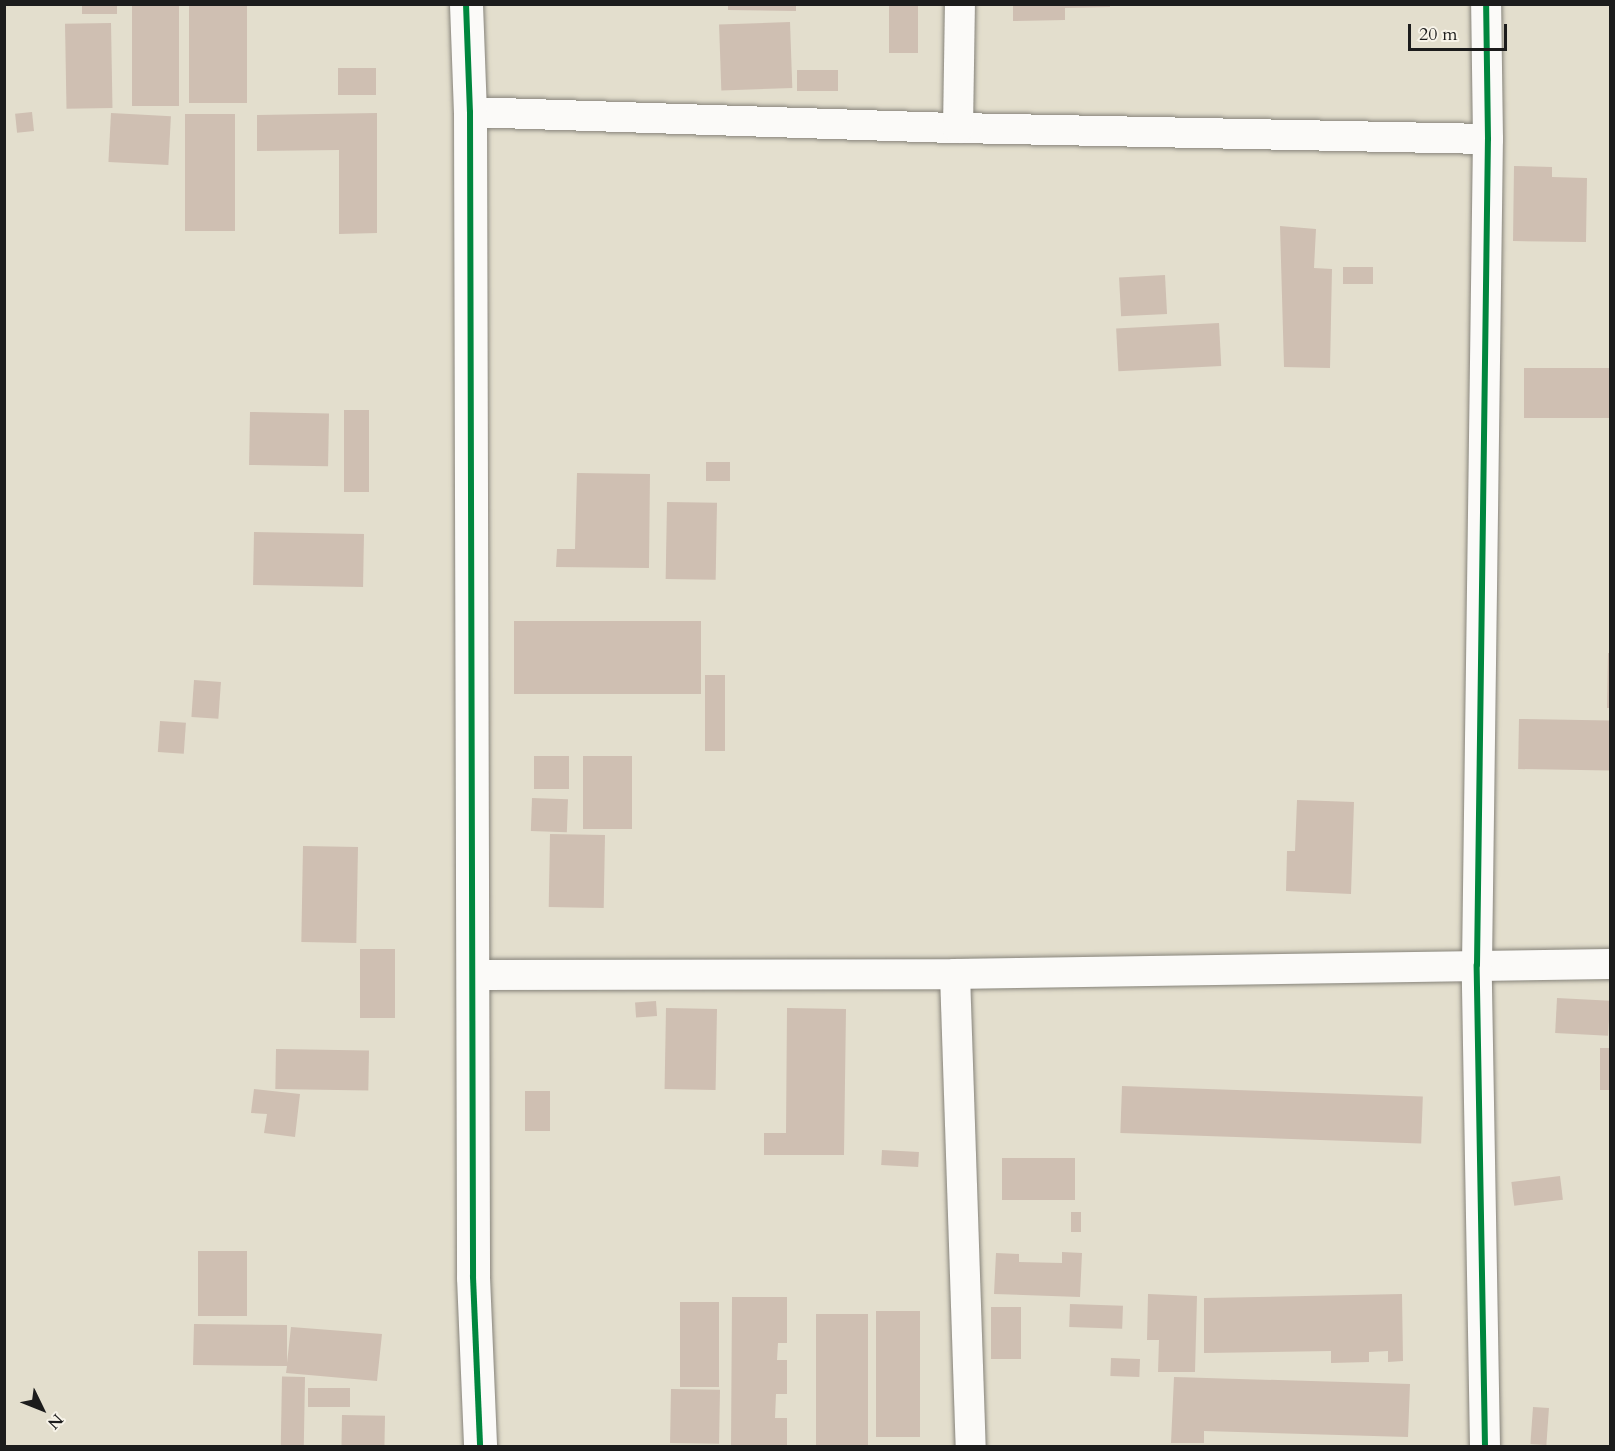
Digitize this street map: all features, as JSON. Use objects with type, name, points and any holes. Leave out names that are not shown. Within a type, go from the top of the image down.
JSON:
[{"type":"street","points":[[466,4],[470,112],[473,1277],[480,1446]]},
{"type":"street","points":[[958,128],[960,4]]},
{"type":"street","points":[[1485,1446],[1477,965],[1488,139],[1486,4]]},
{"type":"street","points":[[470,112],[958,128],[1488,139]]},
{"type":"street","points":[[474,975],[955,974],[1611,964]]},
{"type":"street","points":[[955,974],[971,1446]]},
{"type":"building","points":[[82,4],[117,4],[117,14],[82,14]]},
{"type":"building","points":[[132,4],[179,4],[179,106],[132,106]]},
{"type":"building","points":[[189,4],[247,4],[247,103],[189,103]]},
{"type":"building","points":[[728,4],[796,4],[796,11],[728,10]]},
{"type":"building","points":[[889,4],[918,4],[918,53],[889,53]]},
{"type":"building","points":[[1013,4],[1110,4],[1110,7],[1065,8],[1065,20],[1013,21]]},
{"type":"building","points":[[790,22],[792,88],[721,90],[719,24]]},
{"type":"building","points":[[111,23],[112,108],[66,109],[65,24]]},
{"type":"building","points":[[338,68],[376,68],[376,95],[338,95]]},
{"type":"building","points":[[797,70],[838,70],[838,91],[797,91]]},
{"type":"building","points":[[32,112],[34,131],[17,133],[15,114]]},
{"type":"building","points":[[111,113],[171,116],[168,165],[108,162]]},
{"type":"building","points":[[377,113],[377,233],[339,234],[339,150],[257,151],[257,115]]},
{"type":"building","points":[[185,114],[235,114],[235,231],[185,231]]},
{"type":"building","points":[[1514,166],[1552,167],[1552,177],[1587,178],[1586,242],[1513,241]]},
{"type":"building","points":[[1280,226],[1316,229],[1314,268],[1332,269],[1330,368],[1284,367]]},
{"type":"building","points":[[1343,267],[1373,267],[1373,284],[1343,284]]},
{"type":"building","points":[[1165,275],[1167,314],[1121,316],[1119,277]]},
{"type":"building","points":[[1219,323],[1221,366],[1118,371],[1116,328]]},
{"type":"building","points":[[1524,368],[1610,368],[1610,418],[1524,418]]},
{"type":"building","points":[[344,410],[369,410],[369,492],[344,492]]},
{"type":"building","points":[[250,412],[329,413],[328,466],[249,465]]},
{"type":"building","points":[[706,462],[730,462],[730,481],[706,481]]},
{"type":"building","points":[[577,473],[650,474],[649,568],[556,567],[557,549],[575,549]]},
{"type":"building","points":[[667,502],[717,503],[716,580],[666,579]]},
{"type":"building","points":[[254,532],[364,534],[363,587],[253,585]]},
{"type":"building","points":[[514,621],[701,621],[701,694],[514,694]]},
{"type":"building","points":[[1608,653],[1610,653],[1610,708],[1607,708]]},
{"type":"building","points":[[705,675],[725,675],[725,751],[705,751]]},
{"type":"building","points":[[194,680],[221,682],[218,719],[191,717]]},
{"type":"building","points":[[1519,719],[1610,721],[1609,771],[1518,769]]},
{"type":"building","points":[[160,721],[186,723],[184,754],[158,752]]},
{"type":"building","points":[[534,756],[569,756],[569,789],[534,789]]},
{"type":"building","points":[[583,756],[632,756],[632,829],[583,829]]},
{"type":"building","points":[[532,798],[568,799],[567,832],[531,831]]},
{"type":"building","points":[[1297,800],[1354,802],[1351,894],[1286,891],[1287,851],[1295,851]]},
{"type":"building","points":[[550,834],[605,835],[604,908],[549,907]]},
{"type":"building","points":[[303,846],[358,847],[356,943],[301,942]]},
{"type":"building","points":[[360,949],[395,949],[395,1018],[360,1018]]},
{"type":"building","points":[[1557,998],[1610,1001],[1608,1036],[1555,1033]]},
{"type":"building","points":[[656,1001],[657,1016],[636,1017],[635,1002]]},
{"type":"building","points":[[666,1008],[717,1009],[716,1090],[665,1089]]},
{"type":"building","points":[[787,1008],[846,1009],[844,1155],[764,1155],[764,1133],[786,1133]]},
{"type":"building","points":[[1600,1048],[1610,1048],[1610,1090],[1600,1090]]},
{"type":"building","points":[[276,1049],[369,1051],[368,1091],[275,1089]]},
{"type":"building","points":[[1122,1086],[1423,1097],[1421,1143],[1120,1133]]},
{"type":"building","points":[[254,1089],[300,1094],[295,1137],[264,1133],[267,1114],[251,1113]]},
{"type":"building","points":[[525,1091],[550,1091],[550,1131],[525,1131]]},
{"type":"building","points":[[882,1150],[919,1152],[918,1167],[881,1165]]},
{"type":"building","points":[[1002,1158],[1075,1158],[1075,1200],[1002,1200]]},
{"type":"building","points":[[1560,1176],[1563,1200],[1514,1206],[1511,1182]]},
{"type":"building","points":[[1071,1212],[1081,1212],[1081,1232],[1071,1232]]},
{"type":"building","points":[[198,1251],[247,1251],[247,1316],[198,1316]]},
{"type":"building","points":[[1062,1252],[1082,1253],[1080,1297],[994,1294],[996,1253],[1019,1254],[1019,1262],[1062,1263]]},
{"type":"building","points":[[1148,1294],[1197,1296],[1195,1372],[1158,1372],[1159,1340],[1147,1340]]},
{"type":"building","points":[[1402,1294],[1403,1361],[1388,1362],[1388,1351],[1369,1352],[1369,1362],[1331,1363],[1331,1351],[1204,1353],[1204,1298]]},
{"type":"building","points":[[732,1297],[787,1297],[787,1343],[778,1343],[777,1360],[787,1360],[787,1394],[776,1394],[775,1418],[787,1418],[787,1446],[731,1446]]},
{"type":"building","points":[[680,1302],[719,1302],[719,1387],[680,1387]]},
{"type":"building","points":[[1070,1304],[1123,1306],[1122,1329],[1069,1327]]},
{"type":"building","points":[[991,1307],[1021,1307],[1021,1359],[991,1359]]},
{"type":"building","points":[[876,1311],[920,1311],[920,1437],[876,1437]]},
{"type":"building","points":[[816,1314],[868,1314],[868,1446],[816,1446]]},
{"type":"building","points":[[194,1324],[287,1325],[287,1363],[291,1327],[382,1334],[377,1381],[286,1373],[287,1366],[193,1365]]},
{"type":"building","points":[[1111,1358],[1140,1359],[1139,1377],[1110,1376]]},
{"type":"building","points":[[282,1377],[305,1377],[304,1446],[281,1446]]},
{"type":"building","points":[[1174,1377],[1410,1384],[1408,1437],[1204,1431],[1204,1443],[1171,1443]]},
{"type":"building","points":[[308,1388],[350,1388],[350,1407],[308,1407]]},
{"type":"building","points":[[671,1389],[720,1390],[719,1444],[670,1443]]},
{"type":"building","points":[[1533,1407],[1549,1408],[1546,1445],[1530,1444]]},
{"type":"building","points":[[342,1415],[385,1416],[384,1446],[341,1446]]},
{"type":"cycle path","points":[[466,4],[470,112],[473,1277],[480,1446]]},
{"type":"cycle path","points":[[1485,1446],[1477,965],[1488,139],[1486,4]]}]
